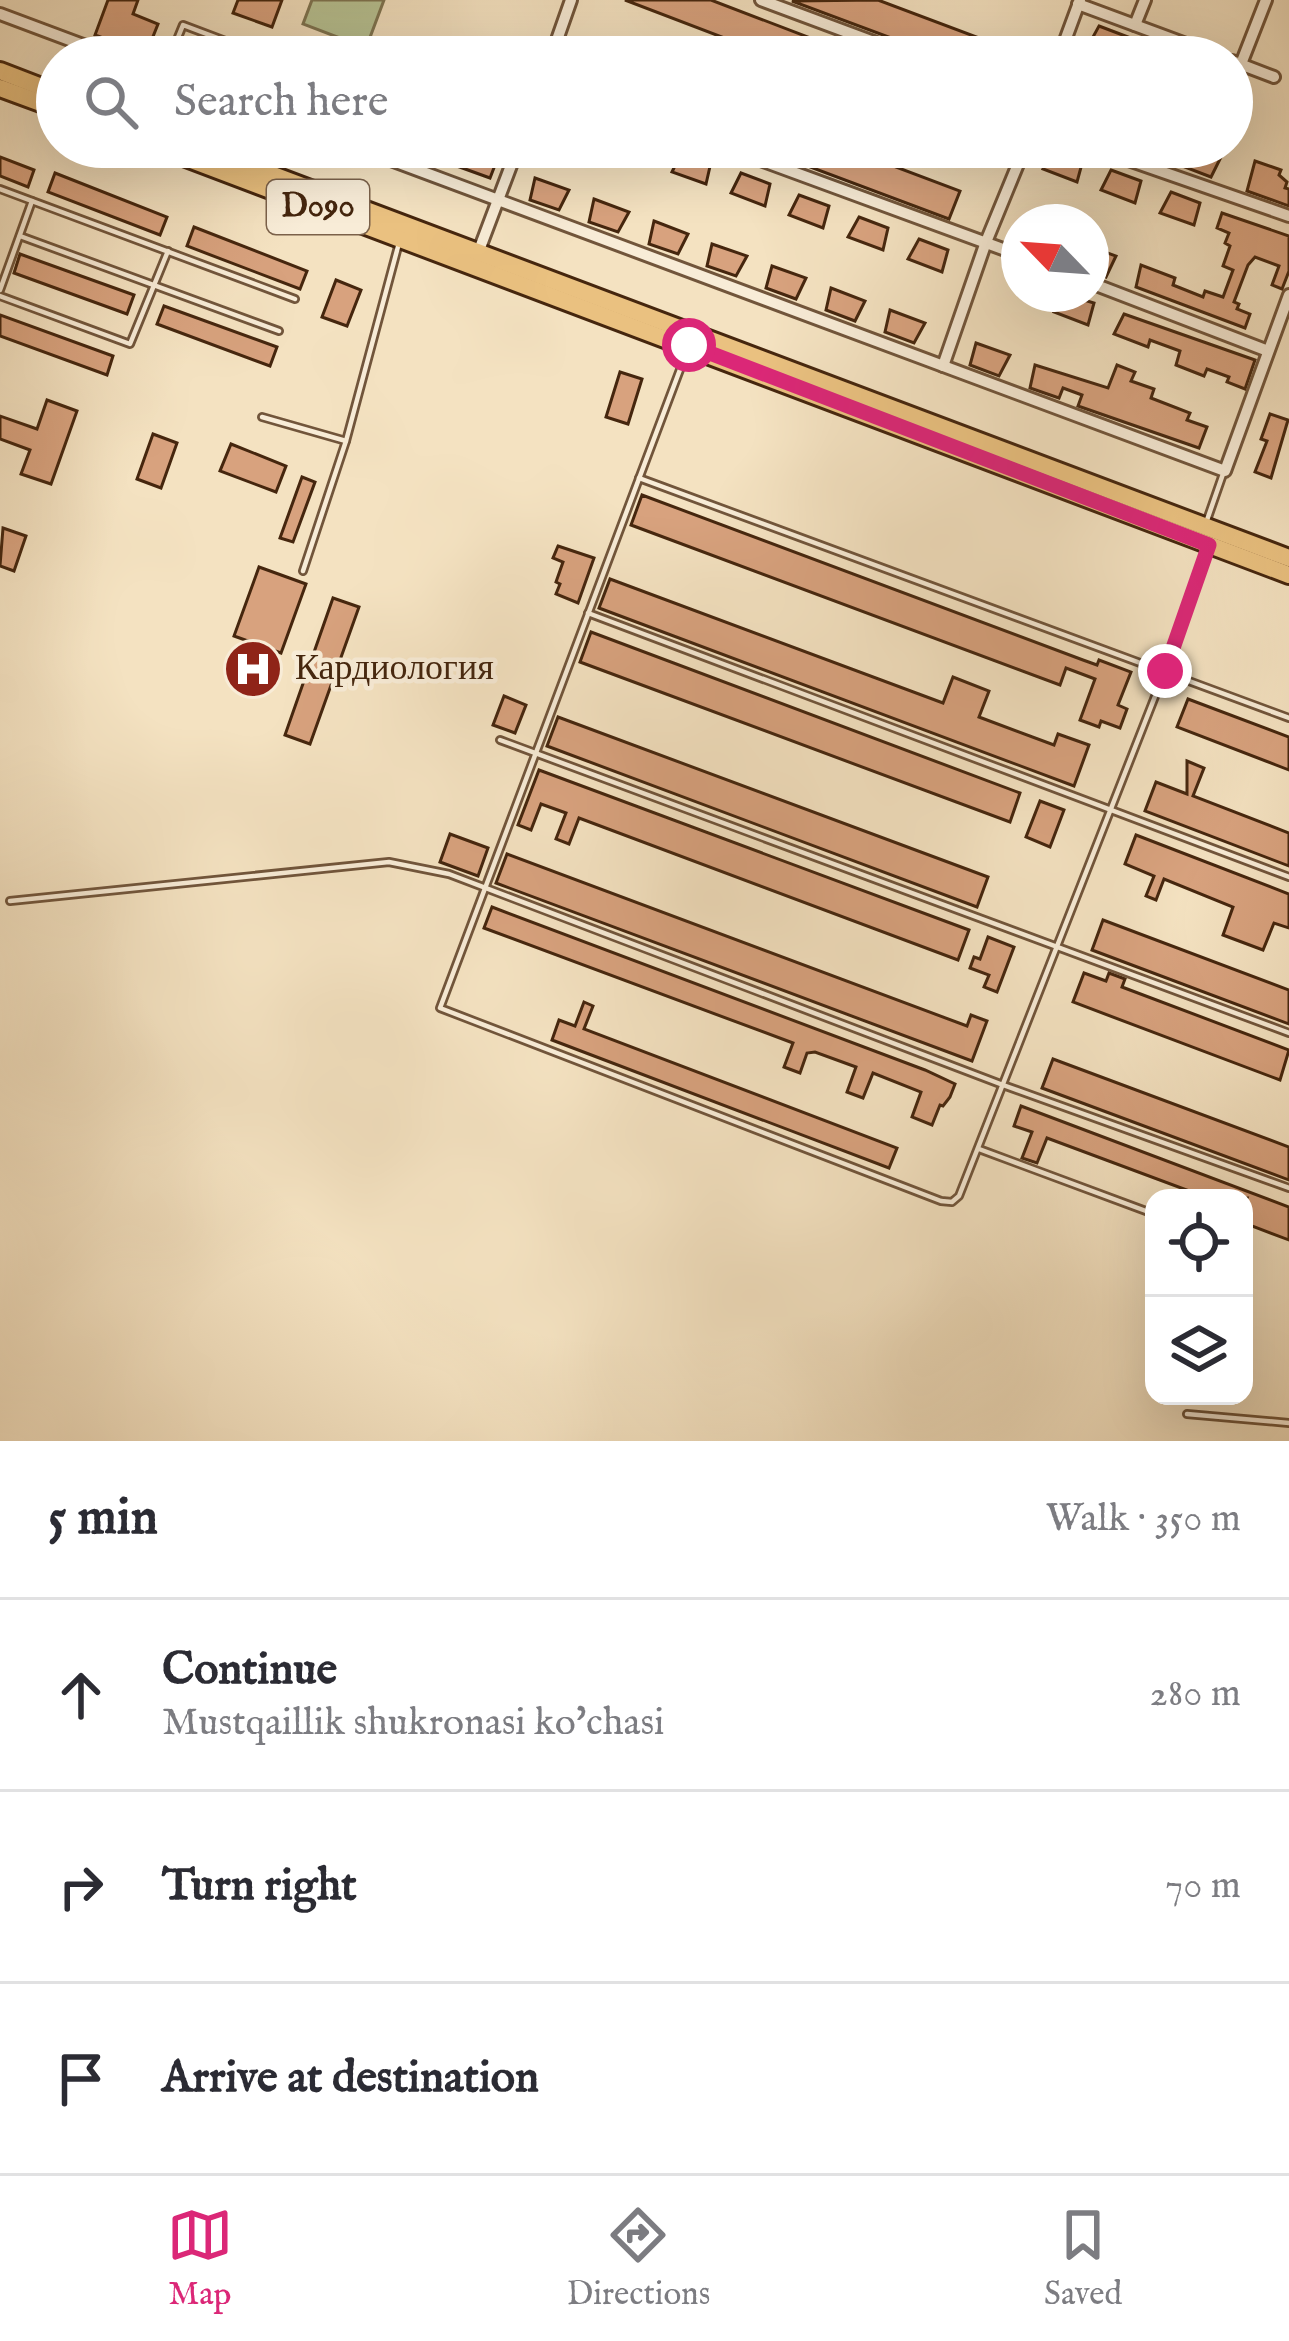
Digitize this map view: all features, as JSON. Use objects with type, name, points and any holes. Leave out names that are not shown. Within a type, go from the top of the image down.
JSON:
[{"type":"main road","points":[[0,71],[36,85]]},
{"type":"main road","points":[[0,88],[36,101]]},
{"type":"main road","name":"D090","points":[[214,168],[689,345],[1289,558]]},
{"type":"main road","name":"D090","points":[[255,168],[694,331],[1212,534],[1289,575]]},
{"type":"street","points":[[559,36],[572,0]]},
{"type":"street","points":[[761,0],[858,36]]},
{"type":"street","points":[[1135,25],[1145,0]]},
{"type":"street","points":[[1249,36],[1266,0]]},
{"type":"street","points":[[1067,36],[1079,2],[1165,36]]},
{"type":"street","points":[[0,14],[59,36]]},
{"type":"street","points":[[1253,69],[1274,76]]},
{"type":"street","points":[[412,168],[1225,471],[1289,295]]},
{"type":"street","points":[[478,254],[508,168]]},
{"type":"street","points":[[783,168],[1001,248]]},
{"type":"street","points":[[943,366],[1016,168]]},
{"type":"street","points":[[1151,168],[1289,216]]},
{"type":"street","points":[[1109,290],[1268,351]]},
{"type":"lane","points":[[179,36],[183,25],[212,36]]},
{"type":"lane","points":[[0,189],[295,299]]},
{"type":"lane","points":[[32,201],[0,293],[130,344],[168,251]]},
{"type":"lane","points":[[20,236],[279,331]]},
{"type":"lane","points":[[303,571],[346,441],[400,238]]},
{"type":"lane","points":[[689,345],[440,1008],[941,1201],[952,1202],[959,1196],[1165,671],[1212,534],[1225,471]]},
{"type":"lane","points":[[262,417],[346,441]]},
{"type":"lane","points":[[639,478],[1289,718]]},
{"type":"lane","points":[[588,613],[1289,878]]},
{"type":"lane","points":[[500,740],[1289,1033]]},
{"type":"lane","points":[[10,901],[389,862],[449,874],[1003,1085],[1289,1188]]},
{"type":"lane","points":[[978,1149],[1145,1211]]},
{"type":"lane","points":[[1187,1414],[1289,1424]]},
{"type":"green space","points":[[312,0],[384,0],[370,36],[334,36],[303,24]]},
{"type":"building","points":[[108,0],[138,0],[133,14],[158,24],[153,36],[95,35]]},
{"type":"building","points":[[238,0],[282,0],[272,27],[233,13]]},
{"type":"building","points":[[625,0],[711,0],[805,36],[719,36]]},
{"type":"building","points":[[878,0],[974,36],[886,36],[792,1]]},
{"type":"building","points":[[1099,26],[1125,36],[1094,36]]},
{"type":"building","points":[[0,157],[34,170],[28,187],[0,176]]},
{"type":"building","points":[[1255,161],[1281,170],[1279,175],[1289,189],[1289,206],[1247,191]]},
{"type":"building","points":[[462,168],[494,168],[490,178]]},
{"type":"building","points":[[674,168],[710,168],[706,184],[672,172]]},
{"type":"building","points":[[813,168],[899,168],[960,191],[949,219]]},
{"type":"building","points":[[1044,168],[1081,168],[1077,182]]},
{"type":"building","points":[[1187,168],[1216,168],[1211,177]]},
{"type":"building","points":[[1111,170],[1141,181],[1135,203],[1101,190]]},
{"type":"building","points":[[55,173],[167,217],[160,235],[48,192]]},
{"type":"building","points":[[741,173],[770,184],[765,206],[731,193]]},
{"type":"building","points":[[535,178],[569,190],[559,210],[530,200]]},
{"type":"building","points":[[1171,192],[1200,203],[1194,225],[1160,213]]},
{"type":"building","points":[[799,195],[829,206],[823,228],[789,215]]},
{"type":"building","points":[[594,199],[629,212],[618,232],[589,222]]},
{"type":"building","points":[[1222,213],[1289,236],[1289,271],[1282,289],[1272,285],[1279,266],[1255,257],[1248,265],[1234,302],[1239,304],[1237,309],[1250,314],[1245,328],[1136,287],[1141,265],[1175,278],[1173,285],[1203,297],[1205,291],[1223,297],[1233,270],[1223,266],[1230,246],[1225,243],[1229,233],[1217,228]]},
{"type":"building","points":[[859,217],[888,228],[883,250],[848,237]]},
{"type":"building","points":[[654,221],[688,234],[678,254],[649,244]]},
{"type":"building","points":[[194,227],[307,271],[300,289],[187,246]]},
{"type":"building","points":[[919,239],[948,250],[942,272],[908,259]]},
{"type":"building","points":[[712,244],[747,256],[736,276],[707,266]]},
{"type":"building","points":[[20,254],[134,295],[127,314],[14,273]]},
{"type":"building","points":[[772,266],[806,278],[796,299],[766,288]]},
{"type":"building","points":[[336,280],[361,290],[347,326],[322,317]]},
{"type":"building","points":[[831,288],[865,301],[855,321],[826,310]]},
{"type":"building","points":[[164,306],[277,347],[270,366],[157,324]]},
{"type":"building","points":[[890,310],[925,323],[914,343],[885,332]]},
{"type":"building","points":[[1054,312],[1092,312],[1088,325]]},
{"type":"building","points":[[1124,314],[1255,360],[1245,389],[1207,369],[1204,376],[1176,365],[1180,351],[1150,340],[1148,347],[1114,334]]},
{"type":"building","points":[[0,315],[113,356],[107,375],[0,336]]},
{"type":"building","points":[[976,343],[1010,355],[999,376],[970,365]]},
{"type":"building","points":[[1035,365],[1108,388],[1117,365],[1135,372],[1131,381],[1154,389],[1151,398],[1190,413],[1187,420],[1207,427],[1199,448],[1078,406],[1082,395],[1063,388],[1059,398],[1030,388]]},
{"type":"building","points":[[620,372],[642,379],[628,424],[606,417]]},
{"type":"building","points":[[47,400],[77,411],[51,484],[21,474],[30,450],[0,439],[0,416],[37,429]]},
{"type":"building","points":[[1270,414],[1288,420],[1271,478],[1255,472],[1267,441],[1261,439]]},
{"type":"building","points":[[153,434],[177,443],[161,488],[137,479]]},
{"type":"building","points":[[231,444],[286,466],[276,492],[220,471]]},
{"type":"building","points":[[302,477],[315,482],[293,542],[280,538]]},
{"type":"building","points":[[642,495],[1083,660],[1097,665],[1099,660],[1131,672],[1118,705],[1127,709],[1120,728],[1080,720],[1095,679],[1066,668],[1060,685],[631,525]]},
{"type":"building","points":[[3,528],[26,536],[14,571],[0,566]]},
{"type":"building","points":[[558,546],[594,558],[578,603],[556,594],[563,562],[553,558]]},
{"type":"building","points":[[259,567],[306,584],[281,653],[234,636]]},
{"type":"building","points":[[610,579],[943,703],[953,677],[989,691],[979,717],[1054,745],[1058,734],[1089,745],[1074,786],[599,608]]},
{"type":"building","points":[[333,598],[359,607],[310,744],[285,735]]},
{"type":"building","points":[[591,632],[1020,793],[1010,822],[580,662]]},
{"type":"building","points":[[504,696],[526,705],[515,733],[493,725]]},
{"type":"building","points":[[1188,699],[1289,737],[1289,770],[1177,727]]},
{"type":"building","points":[[558,717],[988,877],[977,907],[547,746]]},
{"type":"building","points":[[1187,761],[1204,768],[1193,796],[1289,833],[1289,866],[1145,811],[1156,782],[1187,794]]},
{"type":"building","points":[[539,770],[969,930],[958,960],[579,818],[569,844],[556,839],[566,813],[541,804],[531,830],[518,825]]},
{"type":"building","points":[[1040,801],[1064,810],[1050,847],[1026,837]]},
{"type":"building","points":[[450,834],[488,848],[478,876],[440,862]]},
{"type":"building","points":[[1136,835],[1289,894],[1289,928],[1274,923],[1263,950],[1223,935],[1233,907],[1164,879],[1156,900],[1146,896],[1154,876],[1125,864]]},
{"type":"building","points":[[507,854],[967,1026],[971,1015],[987,1021],[972,1061],[496,883]]},
{"type":"building","points":[[492,907],[925,1070],[955,1084],[950,1097],[940,1105],[932,1125],[912,1117],[921,1092],[873,1073],[863,1098],[847,1092],[856,1067],[815,1052],[807,1053],[800,1073],[784,1067],[793,1043],[484,928]]},
{"type":"building","points":[[1103,920],[1289,990],[1289,1024],[1092,950]]},
{"type":"building","points":[[988,937],[1014,947],[997,992],[984,987],[989,975],[970,968],[974,957],[980,959]]},
{"type":"building","points":[[1084,973],[1106,981],[1109,973],[1125,979],[1122,987],[1289,1050],[1280,1080],[1073,1002]]},
{"type":"building","points":[[584,1002],[593,1006],[584,1029],[897,1148],[889,1168],[552,1040],[559,1020],[575,1026]]},
{"type":"building","points":[[1053,1059],[1289,1147],[1289,1180],[1042,1088]]},
{"type":"building","points":[[1021,1106],[1241,1189],[1184,1189],[1047,1138],[1037,1163],[1022,1158],[1032,1132],[1014,1126]]},
{"type":"building","points":[[1253,1193],[1289,1207],[1289,1240],[1253,1226]]},
{"type":"place","name":"Кардиология","points":[[253,669]]},
{"type":"route","points":[[689,345],[1209,545],[1165,671]]}]
